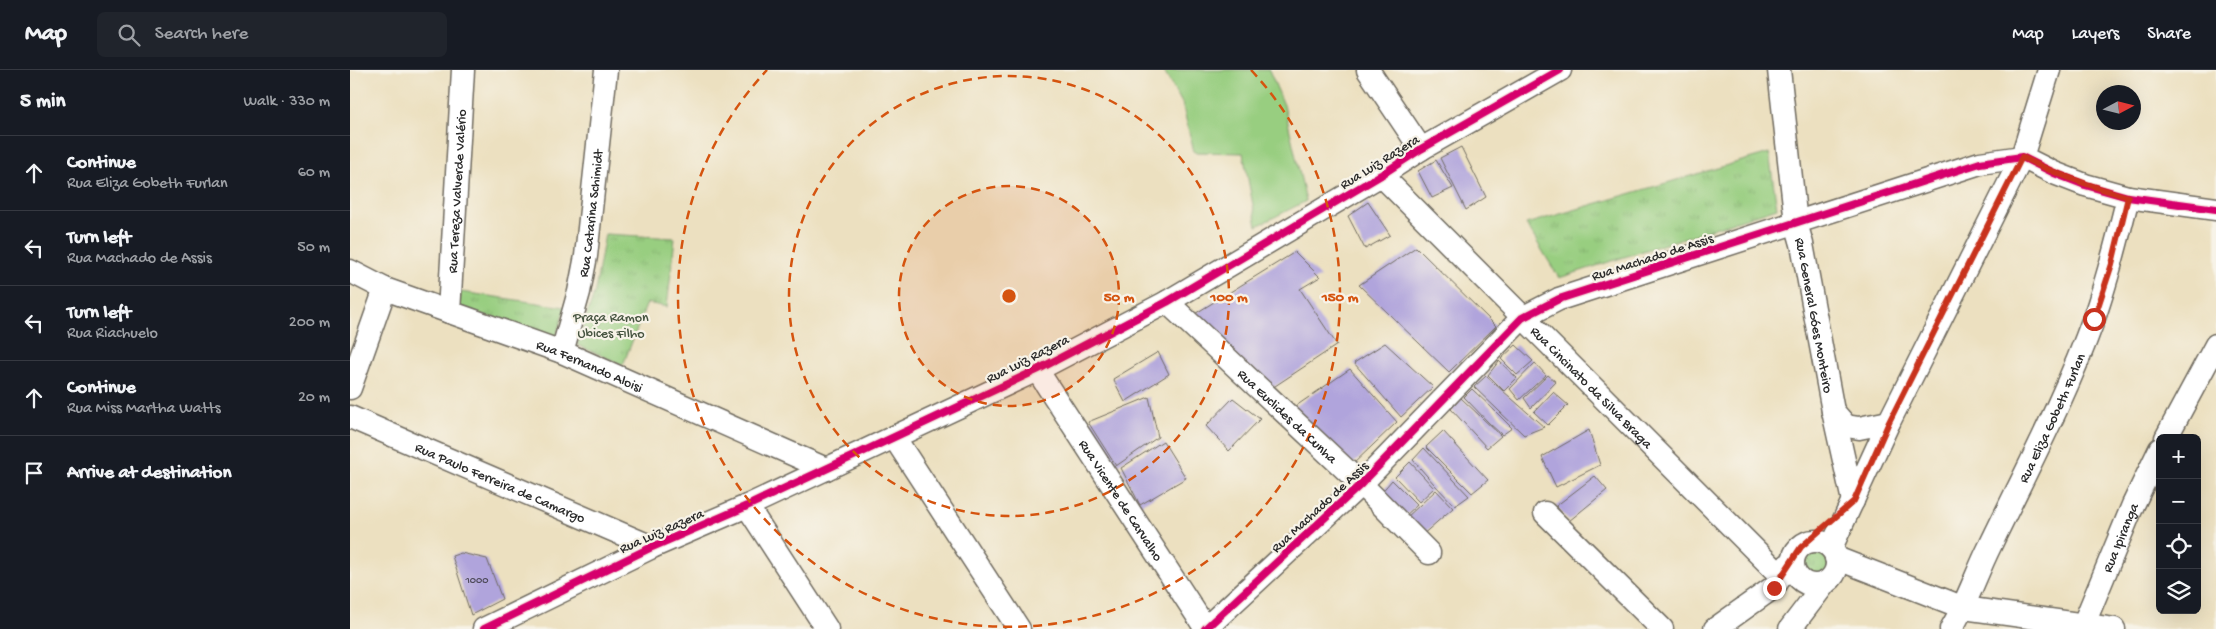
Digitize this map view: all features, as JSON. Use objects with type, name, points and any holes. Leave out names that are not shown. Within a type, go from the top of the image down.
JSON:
[{"type":"street","name":"Rua Tereza Valverde Valério","points":[[449,312],[463,70]]},
{"type":"street","name":"Rua Catarina Schimidt","points":[[562,352],[579,292],[586,256],[606,70]]},
{"type":"street","points":[[1368,70],[1421,149]]},
{"type":"street","name":"Rua General Góes Monteiro","points":[[1779,70],[1796,223],[1802,244],[1833,411],[1854,501]]},
{"type":"street","points":[[1778,582],[1815,583],[1835,573],[1834,553],[1854,501],[1889,422],[2022,157],[2049,70]]},
{"type":"street","name":"Rua Luiz Razera","points":[[484,629],[652,547],[826,470],[1037,370],[1167,302],[1381,175],[1547,72]]},
{"type":"street","points":[[2022,157],[2054,173],[2085,185],[2128,197],[2216,209]]},
{"type":"street","name":"Rua Machado de Assis","points":[[1206,629],[1361,484],[1522,318],[1559,299],[1980,163],[2022,157]]},
{"type":"street","name":"Rua Cincinato da Silva Braga","points":[[1381,175],[1778,582]]},
{"type":"street","name":"Rua Eliza Gobeth Furlan","points":[[1951,629],[1964,608],[1989,548],[2061,397],[2094,319],[2112,264],[2128,197]]},
{"type":"street","name":"Rua Fernando Aloisi","points":[[350,271],[386,289],[562,352],[826,470]]},
{"type":"street","points":[[350,388],[386,289]]},
{"type":"street","name":"Rua Euclides da Cunha","points":[[1167,302],[1361,484],[1429,553]]},
{"type":"street","points":[[2168,434],[2216,345]]},
{"type":"street","name":"Rua Vicente de Carvalho","points":[[1037,370],[1206,629]]},
{"type":"street","name":"Rua General Góes Monteiro","points":[[1833,411],[1846,426],[1859,428],[1889,422]]},
{"type":"street","name":"Rua Paulo Ferreira de Camargo","points":[[350,417],[652,547]]},
{"type":"street","points":[[894,437],[1019,629]]},
{"type":"street","name":"Rua Ipiranga","points":[[2083,626],[2132,504],[2156,457]]},
{"type":"street","points":[[1714,629],[1778,582],[1800,550],[1854,501]]},
{"type":"street","points":[[747,506],[827,629]]},
{"type":"street","points":[[1545,513],[1662,629]]},
{"type":"street","points":[[611,567],[622,534]]},
{"type":"street","points":[[1815,583],[1796,575],[1793,564],[1800,550],[1819,542],[1834,553],[1964,608],[2114,629]]},
{"type":"street","points":[[1790,629],[1815,583]]},
{"type":"green space","points":[[1163,70],[1269,70],[1284,105],[1306,201],[1257,226],[1243,153],[1194,152],[1182,103]]},
{"type":"green space","points":[[1769,153],[1777,208],[1559,278],[1526,224]]},
{"type":"green space","name":"Praça Ramon Ubices Filho","points":[[605,234],[675,238],[667,307],[647,303],[623,365],[577,345],[595,291]]},
{"type":"green space","points":[[461,292],[565,307],[555,341],[459,306]]},
{"type":"green space","points":[[1815,549],[1821,550],[1829,558],[1829,570],[1821,578],[1815,579],[1809,578],[1801,570],[1800,564],[1801,558],[1809,550]]},
{"type":"building","points":[[1461,147],[1486,197],[1466,210],[1440,158]]},
{"type":"building","points":[[1436,160],[1453,188],[1432,198],[1418,171]]},
{"type":"building","points":[[1368,202],[1390,235],[1365,249],[1348,216]]},
{"type":"building","points":[[1416,247],[1496,326],[1449,372],[1359,285]]},
{"type":"building","points":[[1295,252],[1320,277],[1300,289],[1337,345],[1269,390],[1193,315]]},
{"type":"building","points":[[1385,343],[1433,387],[1401,417],[1354,363]]},
{"type":"building","points":[[1516,345],[1533,361],[1517,375],[1501,359]]},
{"type":"building","points":[[1158,352],[1169,374],[1125,402],[1113,379]]},
{"type":"building","points":[[1499,361],[1517,378],[1504,391],[1488,375]]},
{"type":"building","points":[[1535,363],[1546,375],[1519,400],[1510,389]]},
{"type":"building","points":[[1350,369],[1397,422],[1350,467],[1293,408]]},
{"type":"building","points":[[1548,375],[1556,382],[1531,408],[1524,398]]},
{"type":"building","points":[[1486,376],[1544,427],[1524,435],[1474,387]]},
{"type":"building","points":[[1472,389],[1512,428],[1502,435],[1489,423],[1464,397]]},
{"type":"building","points":[[1553,392],[1568,405],[1548,425],[1534,412]]},
{"type":"building","points":[[1149,397],[1158,437],[1116,466],[1088,422]]},
{"type":"building","points":[[1233,398],[1260,419],[1229,451],[1206,426]]},
{"type":"building","points":[[1461,398],[1501,436],[1487,448],[1451,409]]},
{"type":"building","points":[[1589,430],[1600,465],[1556,487],[1542,457]]},
{"type":"building","points":[[1443,431],[1488,480],[1472,493],[1426,447]]},
{"type":"building","points":[[1163,441],[1186,478],[1140,505],[1121,468]]},
{"type":"building","points":[[1424,448],[1469,496],[1455,506],[1434,484],[1413,460]]},
{"type":"building","points":[[1410,462],[1434,488],[1419,502],[1395,477]]},
{"type":"building","points":[[1595,476],[1607,490],[1569,521],[1556,506]]},
{"type":"building","points":[[1392,480],[1417,505],[1404,517],[1380,494]]},
{"type":"building","points":[[1436,490],[1453,508],[1421,536],[1405,519]]},
{"type":"building","points":[[461,553],[487,559],[502,599],[471,615],[452,556]]},
{"type":"cycle path","points":[[484,629],[652,547],[747,506],[1037,370],[1167,302],[1381,175],[1421,149],[1560,70]]},
{"type":"cycle path","points":[[1205,629],[1361,484],[1522,318],[1559,299],[1980,163],[2022,157],[2054,173],[2085,185],[2128,197],[2216,209]]},
{"type":"route","points":[[1774,588],[1796,552],[1854,501],[1889,422],[2022,157],[2054,173],[2085,185],[2128,197],[2112,264],[2094,319]]}]
